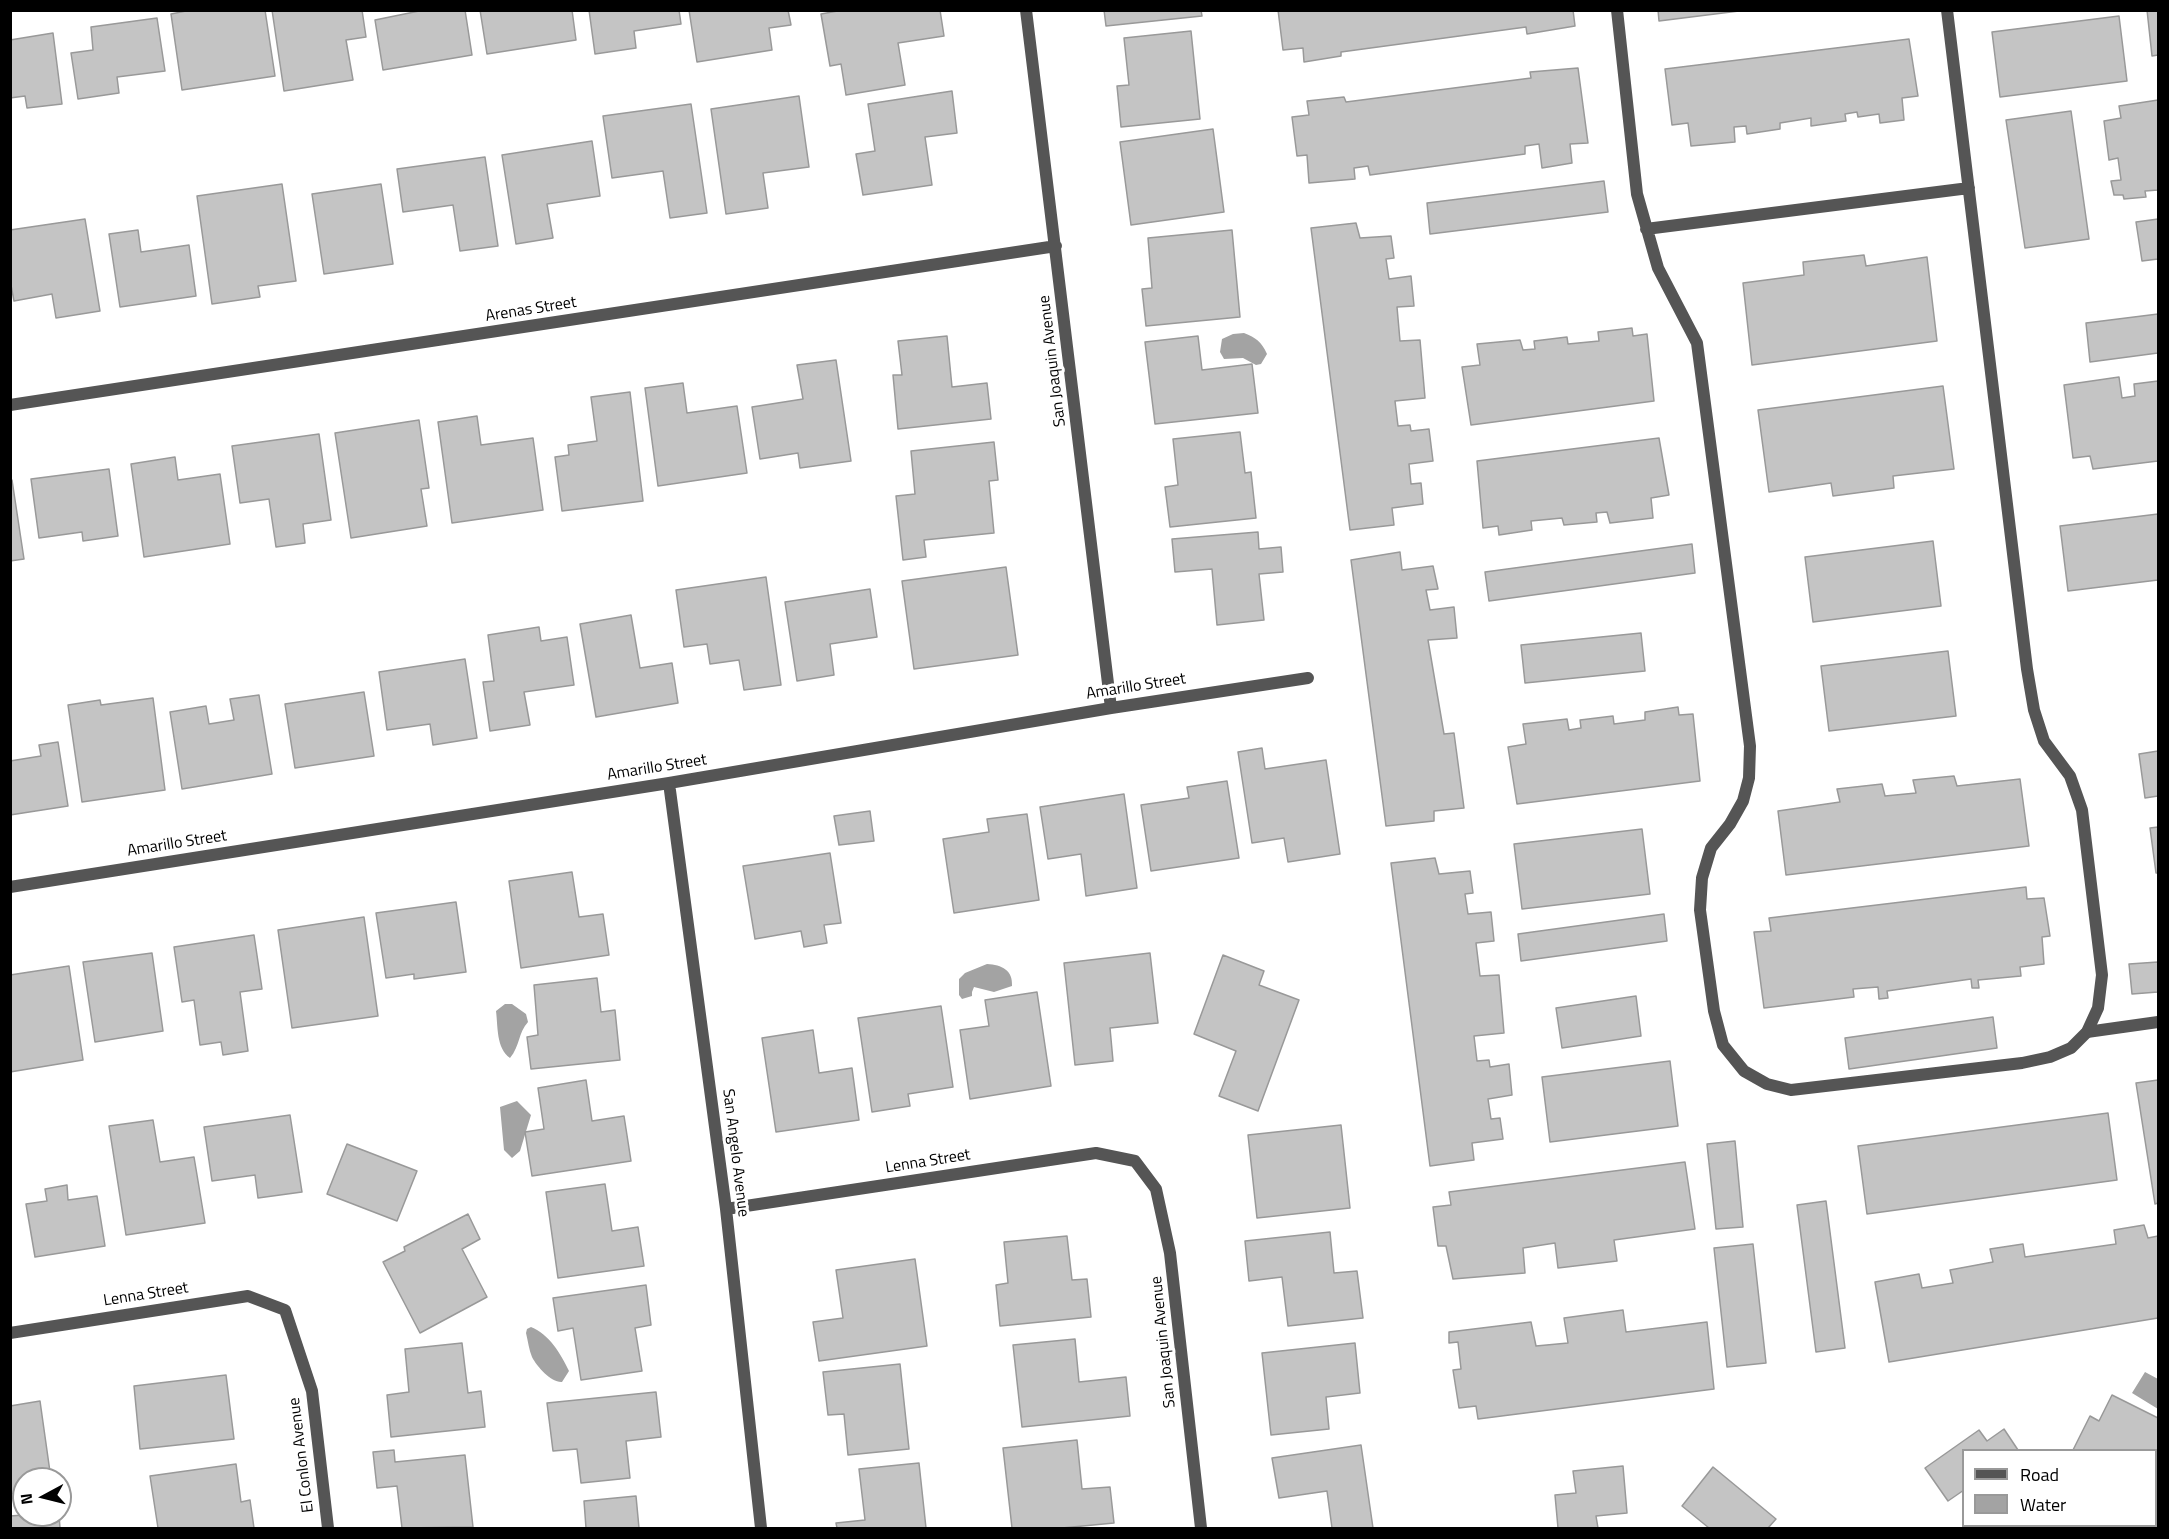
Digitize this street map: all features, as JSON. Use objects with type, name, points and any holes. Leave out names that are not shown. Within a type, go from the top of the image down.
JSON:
[{"type":"street","name":"San Joaquin Avenue","points":[[1026,10],[1111,708]]},
{"type":"street","points":[[1617,10],[1637,194],[1658,268],[1697,343],[1750,746],[1749,778],[1743,801],[1730,824],[1711,848],[1702,878],[1700,910],[1714,1011],[1723,1045],[1744,1071],[1767,1084],[1791,1090],[2022,1063],[2050,1057],[2071,1048],[2087,1032],[2098,1008],[2102,975],[2082,810],[2070,776],[2044,741],[2034,710],[1947,10]]},
{"type":"street","points":[[1646,229],[1969,188]]},
{"type":"street","name":"Arenas Street","points":[[10,405],[1056,246]]},
{"type":"street","name":"Amarillo Street","points":[[10,887],[669,783],[1111,708],[1308,678]]},
{"type":"street","name":"San Angelo Avenue","points":[[669,783],[726,1209],[761,1528]]},
{"type":"street","points":[[2087,1032],[2158,1022]]},
{"type":"street","name":"Lenna Street","points":[[726,1209],[1096,1153],[1135,1161]]},
{"type":"street","name":"San Joaquin Avenue","points":[[1135,1161],[1156,1190],[1170,1253],[1201,1528]]},
{"type":"street","name":"Lenna Street","points":[[10,1333],[248,1296],[285,1310]]},
{"type":"street","name":"El Conlon Avenue","points":[[285,1310],[312,1391],[328,1528]]},
{"type":"water","points":[[1244,333],[1258,340],[1263,346],[1267,354],[1261,364],[1256,365],[1243,358],[1224,359],[1220,352],[1222,339],[1233,334]]},
{"type":"water","points":[[987,964],[1006,969],[1011,976],[1012,986],[994,992],[974,987],[972,996],[962,999],[959,995],[959,979],[965,973]]},
{"type":"water","points":[[505,1004],[512,1004],[526,1014],[528,1022],[510,1058],[505,1054],[500,1043],[496,1011]]},
{"type":"water","points":[[517,1101],[531,1115],[520,1151],[512,1158],[504,1150],[500,1107]]},
{"type":"water","points":[[531,1327],[543,1334],[554,1345],[562,1358],[569,1371],[562,1382],[545,1374],[532,1357],[526,1333]]},
{"type":"water","points":[[2145,1372],[2158,1379],[2158,1409],[2132,1393]]},
{"type":"building","points":[[191,10],[265,10],[275,76],[182,90],[171,14]]},
{"type":"building","points":[[272,10],[362,10],[366,37],[346,40],[353,80],[284,91]]},
{"type":"building","points":[[424,10],[465,10],[472,55],[383,70],[375,20]]},
{"type":"building","points":[[480,10],[572,10],[576,40],[487,54]]},
{"type":"building","points":[[589,10],[679,10],[681,24],[634,31],[636,48],[595,54]]},
{"type":"building","points":[[689,10],[788,10],[791,25],[769,28],[772,50],[697,62]]},
{"type":"building","points":[[843,10],[940,10],[944,36],[898,43],[905,85],[846,95],[841,64],[830,66],[821,14]]},
{"type":"building","points":[[1104,10],[1201,10],[1202,16],[1106,26]]},
{"type":"building","points":[[1278,10],[1573,10],[1575,26],[1527,34],[1526,27],[1341,52],[1341,56],[1304,62],[1303,48],[1283,50]]},
{"type":"building","points":[[1658,10],[1747,10],[1659,21]]},
{"type":"building","points":[[2147,10],[2158,10],[2158,55],[2152,56]]},
{"type":"building","points":[[2119,16],[2127,81],[2000,97],[1992,32]]},
{"type":"building","points":[[157,18],[165,71],[117,77],[119,93],[78,99],[71,53],[93,50],[91,27]]},
{"type":"building","points":[[1191,31],[1200,119],[1121,127],[1117,86],[1129,85],[1124,38]]},
{"type":"building","points":[[53,33],[62,104],[27,108],[25,96],[10,98],[10,40]]},
{"type":"building","points":[[1909,39],[1918,96],[1902,98],[1904,120],[1880,123],[1879,114],[1858,117],[1857,112],[1845,114],[1846,121],[1811,126],[1811,118],[1780,123],[1780,129],[1747,134],[1746,126],[1734,127],[1735,142],[1691,146],[1688,123],[1672,125],[1665,69]]},
{"type":"building","points":[[1578,68],[1588,143],[1570,144],[1572,163],[1542,168],[1539,144],[1525,146],[1525,154],[1370,175],[1368,166],[1354,168],[1355,179],[1309,183],[1307,155],[1297,156],[1292,117],[1309,115],[1307,101],[1344,97],[1346,102],[1531,78],[1530,72]]},
{"type":"building","points":[[952,91],[957,133],[925,137],[932,185],[863,195],[856,154],[875,151],[868,104]]},
{"type":"building","points":[[799,96],[809,167],[763,173],[768,208],[726,214],[711,109]]},
{"type":"building","points":[[2158,100],[2158,190],[2145,191],[2146,197],[2124,199],[2123,195],[2114,195],[2111,181],[2121,180],[2118,158],[2109,160],[2104,121],[2121,118],[2119,106]]},
{"type":"building","points":[[691,104],[707,213],[670,218],[663,171],[612,178],[603,116]]},
{"type":"building","points":[[2071,111],[2089,239],[2025,248],[2006,120]]},
{"type":"building","points":[[1213,129],[1224,212],[1131,225],[1120,142]]},
{"type":"building","points":[[592,141],[600,196],[547,204],[553,238],[516,244],[502,155]]},
{"type":"building","points":[[485,157],[498,246],[460,251],[453,205],[403,212],[397,169]]},
{"type":"building","points":[[1604,181],[1608,212],[1430,234],[1427,203]]},
{"type":"building","points":[[282,184],[296,281],[258,286],[260,297],[212,304],[197,196]]},
{"type":"building","points":[[381,184],[393,264],[324,274],[312,194]]},
{"type":"building","points":[[85,219],[100,311],[56,318],[52,294],[14,301],[10,280],[10,230]]},
{"type":"building","points":[[2158,219],[2158,259],[2142,261],[2136,222]]},
{"type":"building","points":[[1356,223],[1360,238],[1391,236],[1394,258],[1386,259],[1389,279],[1411,276],[1414,306],[1397,307],[1400,341],[1420,340],[1425,398],[1395,401],[1398,426],[1410,425],[1411,431],[1429,429],[1433,461],[1409,464],[1411,484],[1421,483],[1423,504],[1392,508],[1394,525],[1350,530],[1311,228]]},
{"type":"building","points":[[138,230],[141,252],[189,245],[196,296],[120,307],[109,234]]},
{"type":"building","points":[[1232,230],[1240,317],[1146,326],[1142,289],[1152,288],[1148,238]]},
{"type":"building","points":[[1864,255],[1866,266],[1927,257],[1937,341],[1752,365],[1743,283],[1804,275],[1803,262]]},
{"type":"building","points":[[2158,314],[2158,353],[2090,362],[2086,323]]},
{"type":"building","points":[[1632,328],[1633,336],[1647,334],[1654,401],[1471,425],[1462,367],[1480,365],[1477,344],[1520,340],[1523,350],[1535,349],[1534,341],[1567,337],[1568,344],[1599,341],[1598,332]]},
{"type":"building","points":[[947,336],[952,387],[987,383],[991,419],[898,429],[893,375],[902,375],[898,341]]},
{"type":"building","points":[[1198,336],[1202,370],[1252,364],[1258,413],[1155,424],[1145,342]]},
{"type":"building","points":[[836,360],[851,461],[800,468],[798,453],[760,459],[752,407],[803,399],[797,365]]},
{"type":"building","points":[[2119,377],[2122,398],[2135,396],[2134,384],[2158,381],[2158,461],[2093,469],[2090,456],[2073,458],[2064,385]]},
{"type":"building","points":[[683,383],[687,413],[737,406],[747,473],[658,486],[645,388]]},
{"type":"building","points":[[1943,386],[1954,469],[1893,476],[1894,488],[1833,496],[1831,483],[1769,492],[1758,410]]},
{"type":"building","points":[[630,392],[643,501],[562,511],[555,457],[569,455],[568,445],[597,441],[591,397]]},
{"type":"building","points":[[477,416],[481,445],[533,438],[543,510],[452,523],[438,422]]},
{"type":"building","points":[[419,420],[429,488],[421,489],[427,526],[351,538],[335,433]]},
{"type":"building","points":[[1240,432],[1245,473],[1251,472],[1256,518],[1170,527],[1165,487],[1178,485],[1173,439]]},
{"type":"building","points":[[319,434],[331,520],[303,524],[305,543],[276,547],[269,499],[240,503],[232,446]]},
{"type":"building","points":[[1659,438],[1669,495],[1651,498],[1653,518],[1610,523],[1607,512],[1596,513],[1597,522],[1564,525],[1562,518],[1531,521],[1532,530],[1499,535],[1498,526],[1483,528],[1477,461]]},
{"type":"building","points":[[994,442],[998,480],[989,481],[994,533],[924,540],[926,557],[903,560],[896,496],[915,494],[911,451]]},
{"type":"building","points":[[175,457],[178,480],[220,474],[230,544],[144,557],[131,464]]},
{"type":"building","points":[[109,469],[118,536],[83,541],[82,532],[39,538],[31,479]]},
{"type":"building","points":[[12,480],[24,559],[10,561],[10,481]]},
{"type":"building","points":[[2158,514],[2158,580],[2068,591],[2060,526]]},
{"type":"building","points":[[1258,532],[1259,549],[1281,547],[1283,572],[1259,574],[1264,620],[1217,625],[1212,569],[1175,572],[1172,539]]},
{"type":"building","points":[[1933,541],[1941,606],[1813,622],[1805,557]]},
{"type":"building","points":[[1692,544],[1695,573],[1489,601],[1485,572]]},
{"type":"building","points":[[1400,552],[1402,570],[1433,566],[1438,589],[1426,590],[1430,610],[1454,607],[1457,638],[1428,640],[1444,734],[1454,733],[1464,808],[1434,811],[1434,821],[1386,826],[1351,560]]},
{"type":"building","points":[[1006,567],[1018,655],[914,669],[902,581]]},
{"type":"building","points":[[766,577],[781,685],[744,690],[739,660],[710,664],[707,644],[684,647],[676,590]]},
{"type":"building","points":[[870,589],[877,637],[830,644],[834,675],[797,681],[785,602]]},
{"type":"building","points":[[631,615],[640,668],[672,663],[678,703],[596,717],[580,624]]},
{"type":"building","points":[[539,627],[541,641],[567,637],[574,685],[524,692],[530,725],[490,731],[483,682],[494,681],[488,635]]},
{"type":"building","points":[[1641,633],[1645,671],[1525,683],[1521,645]]},
{"type":"building","points":[[1948,651],[1956,716],[1829,731],[1821,666]]},
{"type":"building","points":[[465,659],[477,738],[433,745],[430,724],[387,730],[379,672]]},
{"type":"building","points":[[364,692],[374,756],[295,768],[285,704]]},
{"type":"building","points":[[259,695],[272,774],[182,789],[170,712],[206,706],[209,724],[234,720],[230,699]]},
{"type":"building","points":[[153,698],[165,790],[82,802],[68,705],[100,700],[101,705]]},
{"type":"building","points":[[1678,707],[1679,715],[1693,714],[1700,781],[1517,804],[1508,747],[1526,744],[1523,724],[1567,719],[1569,730],[1581,728],[1580,720],[1613,716],[1614,724],[1645,720],[1645,712]]},
{"type":"building","points":[[58,742],[68,806],[10,815],[10,761],[41,756],[39,745]]},
{"type":"building","points":[[1262,748],[1265,769],[1326,760],[1340,854],[1288,862],[1284,838],[1252,843],[1238,752]]},
{"type":"building","points":[[2158,751],[2158,796],[2145,798],[2139,754]]},
{"type":"building","points":[[1954,776],[1957,786],[2020,779],[2029,846],[1786,875],[1778,811],[1840,802],[1837,789],[1882,784],[1885,796],[1916,793],[1913,780]]},
{"type":"building","points":[[1227,781],[1239,858],[1151,871],[1141,805],[1189,798],[1187,787]]},
{"type":"building","points":[[1124,794],[1137,888],[1086,896],[1081,854],[1048,859],[1040,807]]},
{"type":"building","points":[[870,811],[874,841],[839,845],[834,816]]},
{"type":"building","points":[[1027,814],[1039,900],[954,913],[943,839],[989,832],[987,819]]},
{"type":"building","points":[[2158,827],[2158,873],[2156,873],[2150,828]]},
{"type":"building","points":[[1642,829],[1650,894],[1522,909],[1514,844]]},
{"type":"building","points":[[830,853],[841,923],[824,925],[827,943],[804,947],[801,931],[755,939],[743,866]]},
{"type":"building","points":[[1435,858],[1439,874],[1470,871],[1473,893],[1465,894],[1468,914],[1491,912],[1494,941],[1476,943],[1480,976],[1499,975],[1504,1033],[1474,1036],[1477,1061],[1489,1060],[1490,1067],[1509,1064],[1512,1095],[1488,1099],[1491,1119],[1500,1118],[1503,1139],[1472,1143],[1474,1160],[1430,1166],[1391,863]]},
{"type":"building","points":[[572,872],[579,917],[603,914],[609,955],[521,968],[509,881]]},
{"type":"building","points":[[2026,887],[2027,899],[2044,898],[2050,936],[2042,937],[2044,964],[2020,967],[2021,976],[1978,980],[1979,988],[1972,988],[1971,979],[1887,991],[1888,998],[1879,999],[1878,987],[1853,989],[1854,997],[1764,1008],[1754,932],[1771,931],[1769,918]]},
{"type":"building","points":[[456,902],[466,972],[414,979],[414,974],[386,978],[376,913]]},
{"type":"building","points":[[1664,914],[1667,941],[1521,961],[1518,934]]},
{"type":"building","points":[[364,917],[378,1016],[292,1028],[278,930]]},
{"type":"building","points":[[254,935],[262,989],[240,992],[248,1051],[223,1055],[221,1042],[200,1045],[194,1000],[182,1002],[174,947]]},
{"type":"building","points":[[152,953],[163,1031],[95,1042],[83,962]]},
{"type":"building","points":[[1150,953],[1158,1023],[1110,1028],[1113,1061],[1075,1065],[1064,963]]},
{"type":"building","points":[[1223,955],[1264,971],[1259,985],[1299,1000],[1258,1111],[1219,1096],[1236,1051],[1194,1034]]},
{"type":"building","points":[[2158,962],[2158,992],[2132,994],[2129,964]]},
{"type":"building","points":[[69,966],[83,1060],[10,1072],[10,975]]},
{"type":"building","points":[[597,978],[601,1012],[615,1010],[620,1060],[531,1069],[527,1037],[538,1035],[534,985]]},
{"type":"building","points":[[1037,992],[1051,1086],[970,1099],[960,1030],[989,1026],[985,1000]]},
{"type":"building","points":[[1636,996],[1641,1036],[1562,1048],[1556,1008]]},
{"type":"building","points":[[941,1006],[953,1087],[908,1094],[910,1106],[872,1112],[858,1018]]},
{"type":"building","points":[[1993,1017],[1997,1048],[1849,1069],[1845,1038]]},
{"type":"building","points":[[813,1030],[819,1073],[852,1068],[859,1120],[776,1132],[762,1038]]},
{"type":"building","points":[[1670,1061],[1678,1126],[1550,1142],[1542,1077]]},
{"type":"building","points":[[586,1080],[592,1121],[624,1116],[631,1161],[532,1176],[525,1132],[544,1129],[538,1088]]},
{"type":"building","points":[[2158,1080],[2158,1203],[2155,1204],[2136,1083]]},
{"type":"building","points":[[2108,1113],[2117,1180],[1867,1214],[1858,1146]]},
{"type":"building","points":[[290,1115],[302,1192],[258,1198],[255,1175],[212,1181],[204,1127]]},
{"type":"building","points":[[153,1120],[160,1162],[194,1157],[205,1223],[126,1235],[109,1126]]},
{"type":"building","points":[[1341,1125],[1350,1208],[1257,1218],[1248,1135]]},
{"type":"building","points":[[1735,1141],[1743,1227],[1716,1229],[1707,1144]]},
{"type":"building","points":[[347,1144],[417,1171],[397,1221],[327,1194]]},
{"type":"building","points":[[1685,1162],[1695,1229],[1614,1240],[1617,1261],[1558,1268],[1555,1243],[1523,1248],[1525,1273],[1453,1279],[1446,1246],[1438,1246],[1433,1207],[1451,1205],[1449,1192]]},
{"type":"building","points":[[605,1184],[612,1231],[638,1227],[644,1266],[558,1278],[546,1192]]},
{"type":"building","points":[[67,1185],[68,1200],[97,1196],[105,1246],[35,1257],[26,1204],[47,1201],[45,1189]]},
{"type":"building","points":[[1826,1201],[1845,1348],[1816,1352],[1797,1205]]},
{"type":"building","points":[[468,1214],[480,1239],[462,1249],[487,1297],[420,1333],[383,1262],[405,1251],[404,1247]]},
{"type":"building","points":[[2144,1225],[2148,1238],[2158,1236],[2158,1318],[1889,1362],[1875,1282],[1919,1274],[1922,1288],[1953,1283],[1950,1270],[1993,1262],[1990,1249],[2023,1244],[2025,1257],[2116,1244],[2114,1230]]},
{"type":"building","points":[[1330,1232],[1334,1273],[1357,1271],[1363,1318],[1288,1326],[1282,1277],[1249,1281],[1245,1241]]},
{"type":"building","points":[[1067,1236],[1072,1280],[1087,1279],[1091,1317],[1000,1326],[996,1285],[1008,1283],[1004,1242]]},
{"type":"building","points":[[1753,1244],[1766,1363],[1727,1367],[1714,1248]]},
{"type":"building","points":[[915,1259],[927,1346],[819,1361],[813,1322],[843,1318],[836,1270]]},
{"type":"building","points":[[646,1285],[651,1325],[635,1328],[642,1371],[581,1380],[573,1328],[558,1331],[553,1298]]},
{"type":"building","points":[[1623,1310],[1626,1332],[1707,1322],[1714,1389],[1478,1419],[1476,1406],[1459,1408],[1453,1370],[1461,1369],[1458,1342],[1449,1343],[1449,1332],[1531,1322],[1536,1346],[1568,1343],[1564,1318]]},
{"type":"building","points":[[1075,1339],[1079,1382],[1126,1377],[1130,1416],[1022,1427],[1013,1345]]},
{"type":"building","points":[[462,1343],[468,1393],[481,1391],[485,1427],[391,1437],[387,1395],[409,1392],[405,1349]]},
{"type":"building","points":[[1355,1343],[1360,1393],[1326,1397],[1329,1429],[1271,1435],[1262,1353]]},
{"type":"building","points":[[900,1364],[909,1449],[848,1455],[844,1414],[828,1415],[823,1372]]},
{"type":"building","points":[[226,1375],[234,1439],[140,1449],[134,1386]]},
{"type":"building","points":[[656,1392],[661,1437],[626,1441],[630,1478],[581,1483],[577,1449],[553,1451],[547,1403]]},
{"type":"building","points":[[2112,1395],[2158,1418],[2158,1478],[2157,1449],[2074,1449],[2090,1416],[2099,1421]]},
{"type":"building","points":[[40,1401],[49,1467],[12,1467],[12,1494],[10,1494],[10,1406]]},
{"type":"building","points":[[2004,1429],[2017,1449],[1962,1449],[1962,1491],[1948,1501],[1925,1468],[1979,1430],[1987,1441]]},
{"type":"building","points":[[1077,1440],[1082,1489],[1110,1487],[1114,1523],[1062,1528],[1012,1528],[1003,1448]]},
{"type":"building","points":[[1361,1445],[1373,1528],[1332,1528],[1327,1491],[1279,1498],[1272,1458]]},
{"type":"building","points":[[394,1450],[395,1462],[465,1455],[473,1527],[402,1528],[397,1486],[377,1488],[373,1452]]},
{"type":"building","points":[[919,1463],[926,1528],[837,1528],[836,1523],[865,1520],[859,1469]]},
{"type":"building","points":[[236,1464],[241,1502],[250,1500],[254,1528],[158,1528],[150,1476]]},
{"type":"building","points":[[1623,1466],[1627,1513],[1596,1516],[1598,1528],[1558,1528],[1555,1495],[1576,1493],[1573,1471]]},
{"type":"building","points":[[1713,1467],[1776,1519],[1768,1528],[1709,1528],[1682,1506]]},
{"type":"building","points":[[636,1496],[639,1528],[586,1528],[584,1501]]},
{"type":"building","points":[[10,1516],[12,1516],[12,1527],[60,1528],[10,1528]]}]
